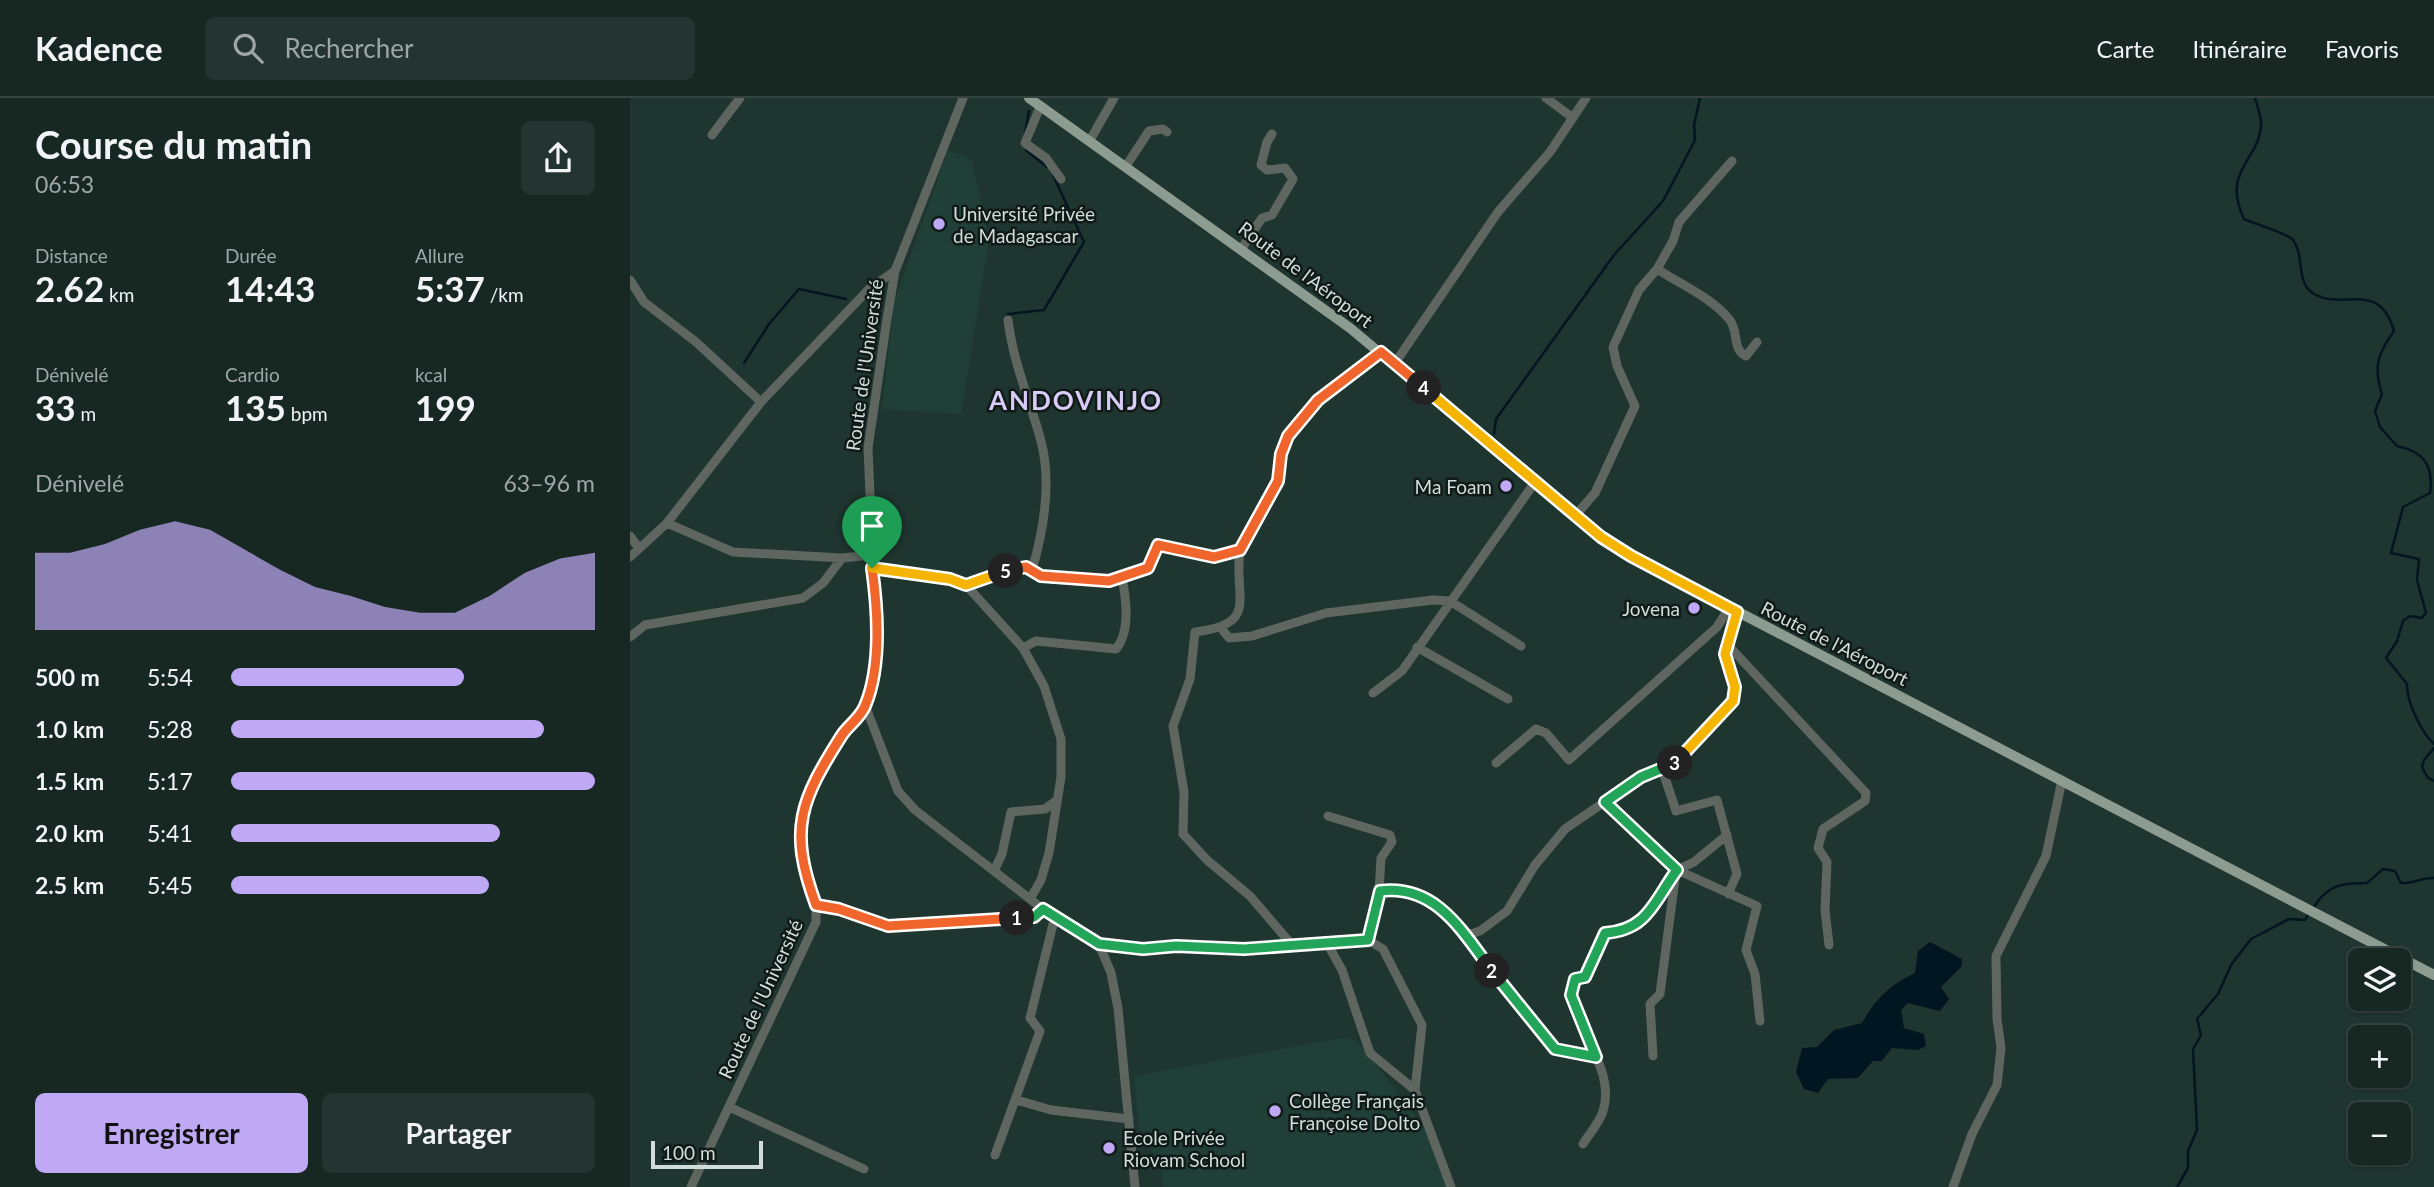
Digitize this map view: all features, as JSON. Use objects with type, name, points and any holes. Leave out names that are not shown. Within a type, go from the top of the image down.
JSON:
[{"type":"main road","name":"Route de l'Aéroport","points":[[1029,98],[1242,248],[1381,352],[1576,516],[1631,556],[2434,975]]},
{"type":"street","points":[[712,135],[740,98]]},
{"type":"street","name":"Route de l'Université","points":[[691,1187],[816,922],[816,905],[799,853],[810,787],[845,730],[866,705],[874,674],[876,635],[868,448],[895,271],[963,98]]},
{"type":"street","points":[[1090,140],[1114,98]]},
{"type":"street","points":[[1546,98],[1573,118]]},
{"type":"street","points":[[1395,363],[1498,212],[1550,152],[1587,98]]},
{"type":"street","points":[[1024,155],[1025,143],[1040,107]]},
{"type":"street","points":[[1126,166],[1149,131],[1163,129],[1167,132]]},
{"type":"street","points":[[1242,248],[1262,218],[1272,215],[1293,179],[1285,167],[1267,170],[1261,165],[1266,142],[1272,134]]},
{"type":"street","points":[[1025,143],[1046,158],[1061,179]]},
{"type":"street","points":[[1576,516],[1595,493],[1635,406],[1617,366],[1613,347],[1639,290],[1657,269],[1679,222],[1732,161]]},
{"type":"street","points":[[1657,269],[1729,318],[1738,333],[1736,346],[1741,354],[1746,356],[1752,352],[1756,342]]},
{"type":"street","points":[[630,557],[667,523],[761,402],[869,289],[895,271]]},
{"type":"street","points":[[630,280],[644,302],[696,342],[761,402]]},
{"type":"street","points":[[1008,320],[1016,365],[1041,442],[1045,467],[1047,497],[1032,570]]},
{"type":"street","points":[[1292,945],[1250,896],[1207,860],[1183,834],[1184,792],[1173,726],[1190,679],[1195,632],[1221,628],[1230,624],[1236,615],[1240,599],[1240,550],[1278,481],[1281,454],[1288,436],[1318,400],[1381,352]]},
{"type":"street","points":[[1373,694],[1402,671],[1535,482]]},
{"type":"street","points":[[667,523],[733,552],[842,558],[871,555]]},
{"type":"street","points":[[630,536],[638,547]]},
{"type":"street","points":[[966,585],[993,573],[1026,567],[1041,576],[1076,576],[1109,581],[1148,568],[1158,545],[1214,557],[1240,550]]},
{"type":"street","points":[[630,637],[645,625],[803,598],[823,583],[842,558]]},
{"type":"street","points":[[872,568],[950,579],[966,585],[1023,648],[1044,686],[1061,738],[1049,853],[1041,880],[1030,899]]},
{"type":"street","points":[[1023,648],[1036,642],[1116,649],[1121,643],[1125,620],[1122,577]]},
{"type":"street","points":[[1221,628],[1229,638],[1252,636],[1326,613],[1406,602],[1450,601],[1521,646]]},
{"type":"street","points":[[1467,935],[1480,932],[1507,911],[1535,865],[1565,829],[1641,777],[1674,763],[1733,701],[1735,687],[1725,654],[1733,610]]},
{"type":"street","points":[[1496,763],[1536,729],[1546,733],[1569,760],[1733,610]]},
{"type":"street","points":[[1726,643],[1866,793],[1865,801],[1823,829],[1818,848],[1827,862],[1825,910],[1829,945]]},
{"type":"street","points":[[1417,648],[1508,699]]},
{"type":"street","points":[[866,705],[898,791],[915,810],[1043,909],[1099,944],[1143,949],[1328,945],[1368,940],[1384,949],[1422,1025],[1415,1090],[1451,1187]]},
{"type":"street","points":[[1662,769],[1676,811],[1717,800],[1737,874],[1728,894]]},
{"type":"street","points":[[1953,1187],[1972,1134],[1987,1110],[1997,1085],[2001,1048],[1997,1020],[1996,956],[2046,856],[2062,780]]},
{"type":"street","points":[[994,871],[1002,854],[1010,812],[1045,809],[1056,802]]},
{"type":"street","points":[[1605,802],[1677,870],[1757,906],[1746,950],[1755,974],[1760,1021]]},
{"type":"street","points":[[1328,816],[1390,835],[1392,842],[1381,858],[1380,891],[1368,940]]},
{"type":"street","points":[[1583,1144],[1603,1111],[1606,1082],[1571,995],[1575,979],[1585,977],[1605,933],[1621,932],[1639,925],[1677,870],[1694,862],[1727,835]]},
{"type":"street","points":[[1653,1056],[1650,1004],[1660,994],[1677,870]]},
{"type":"street","points":[[1380,891],[1398,888],[1422,894],[1467,935],[1555,1049],[1596,1057]]},
{"type":"street","points":[[816,905],[839,909],[888,926],[1034,917],[1043,909]]},
{"type":"street","points":[[995,1155],[1041,1031],[1030,1018],[1055,916]]},
{"type":"street","points":[[1099,944],[1111,973],[1118,1008],[1135,1187]]},
{"type":"street","points":[[1328,945],[1342,970],[1370,1053],[1415,1090]]},
{"type":"street","points":[[1017,1100],[1051,1110],[1129,1119]]},
{"type":"street","points":[[729,1107],[864,1169]]},
{"type":"shaded area","points":[[948,150],[972,160],[989,240],[961,414],[882,409],[894,303]]},
{"type":"shaded area","name":"Collège Français Françoise Dolto","points":[[1347,1037],[1358,1042],[1417,1117],[1450,1176],[1451,1187],[1163,1187],[1160,1157],[1153,1157],[1150,1131],[1139,1131],[1134,1076]]},
{"type":"water","points":[[1930,942],[1962,959],[1962,966],[1941,987],[1949,999],[1940,1011],[1908,1003],[1901,1010],[1904,1028],[1924,1034],[1926,1046],[1918,1050],[1892,1048],[1882,1061],[1873,1061],[1858,1078],[1828,1079],[1818,1093],[1804,1089],[1796,1072],[1802,1048],[1817,1047],[1834,1030],[1862,1023],[1884,993],[1915,973],[1918,951]]},
{"type":"waterway","points":[[1494,434],[1496,419],[1614,255],[1663,201],[1695,140],[1694,125],[1700,98]]},
{"type":"waterway","points":[[2255,98],[2261,120],[2260,134],[2239,175],[2237,187],[2244,219],[2293,240],[2299,253],[2304,283],[2314,294],[2337,300],[2370,301],[2387,315],[2394,331],[2384,346],[2379,361],[2378,376],[2382,394],[2375,411],[2380,427],[2397,446],[2413,451],[2424,461],[2431,483],[2430,493],[2403,507],[2391,553],[2419,559],[2417,580],[2426,613],[2422,618],[2410,616],[2403,621],[2397,641],[2386,658],[2407,684],[2409,699],[2416,716],[2434,744]]},
{"type":"waterway","points":[[1025,134],[1029,111]]},
{"type":"waterway","points":[[1026,150],[1047,167]]},
{"type":"waterway","points":[[1008,314],[1044,310],[1084,242],[1053,175]]},
{"type":"waterway","points":[[744,363],[769,324],[799,289],[846,299]]},
{"type":"waterway","points":[[2434,748],[2422,767],[2428,778],[2434,781]]},
{"type":"waterway","points":[[2313,908],[2330,890],[2342,885],[2367,883],[2383,869],[2395,871],[2401,883],[2434,878]]},
{"type":"waterway","points":[[2177,1187],[2188,1168],[2188,1151],[2197,1130],[2193,1049],[2201,1035],[2197,1019],[2218,994],[2231,965],[2251,939],[2289,919],[2305,920],[2309,913]]},
{"type":"place","name":"Université Privée de Madagascar","points":[[939,224]]},
{"type":"place","name":"Ma Foam","points":[[1506,486]]},
{"type":"place","name":"Jovena","points":[[1694,608]]},
{"type":"place","name":"Collège Français Françoise Dolto","points":[[1275,1111]]},
{"type":"place","name":"Ecole Privée Riovam School","points":[[1109,1148]]},
{"type":"district","name":"ANDOVINJO","points":[[1076,400]]},
{"type":"route","points":[[1381,352],[1601,537],[1688,588],[1737,612],[1725,654],[1735,687],[1733,701],[1674,763],[1641,777],[1605,802],[1677,870],[1639,925],[1621,932],[1605,933],[1585,977],[1575,979],[1571,995],[1596,1057],[1555,1049],[1489,967],[1467,935],[1422,894],[1398,888],[1380,891],[1368,940],[1244,949],[1176,946],[1143,949],[1111,943],[1099,944],[1043,909],[1034,917],[888,926],[839,909],[816,905],[799,853],[803,812],[810,787],[820,768],[845,730],[866,705],[874,674],[876,635],[872,568],[950,579],[966,585],[993,573],[1026,567],[1041,576],[1076,576],[1109,581],[1148,568],[1158,545],[1214,557],[1231,554],[1240,550],[1278,481],[1281,454],[1288,436],[1318,400],[1381,352]]}]
